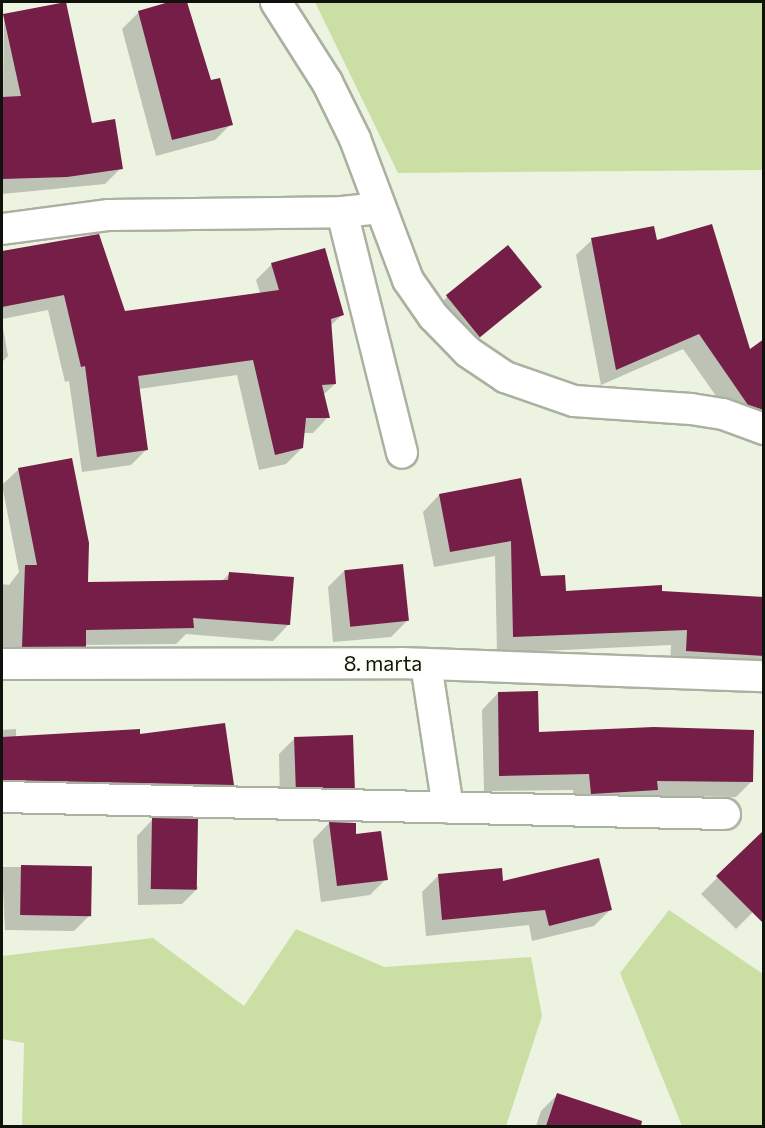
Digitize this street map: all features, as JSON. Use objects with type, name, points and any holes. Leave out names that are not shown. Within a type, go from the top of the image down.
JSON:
[{"type":"street","points":[[276,2],[341,110],[355,139],[378,208],[408,280],[433,316],[468,352],[505,377],[574,401],[691,409],[723,414],[764,429]]},
{"type":"street","points":[[2,229],[109,215],[342,212],[378,208]]},
{"type":"street","points":[[342,212],[402,453]]},
{"type":"street","name":"8. marta","points":[[2,664],[426,664],[764,676]]},
{"type":"street","points":[[426,664],[448,807]]},
{"type":"street","points":[[2,796],[725,814]]},
{"type":"green space","points":[[315,2],[763,2],[763,170],[398,173]]},
{"type":"green space","points":[[669,910],[763,974],[763,1126],[682,1126],[620,973]]},
{"type":"green space","points":[[296,929],[384,967],[531,957],[542,1016],[506,1126],[22,1126],[24,1043],[2,1039],[2,956],[153,938],[244,1006]]},
{"type":"building","points":[[66,2],[92,123],[115,119],[123,169],[67,177],[2,179],[2,97],[21,96],[3,14]]},
{"type":"building","points":[[169,2],[187,2],[211,80],[220,78],[233,125],[172,140],[138,11]]},
{"type":"building","points":[[712,224],[750,349],[764,339],[764,410],[748,405],[699,334],[616,370],[591,238],[654,226],[657,240]]},
{"type":"building","points":[[99,234],[125,311],[279,290],[271,263],[325,248],[344,315],[331,319],[336,384],[322,385],[330,418],[306,418],[303,448],[275,455],[253,360],[138,376],[148,450],[97,457],[85,366],[81,367],[64,295],[2,307],[2,251]]},
{"type":"building","points":[[508,245],[542,287],[480,337],[446,295]]},
{"type":"building","points":[[72,458],[89,543],[88,582],[228,580],[229,572],[294,577],[290,625],[193,618],[194,628],[86,630],[86,647],[22,647],[25,565],[37,565],[18,468]]},
{"type":"building","points":[[521,478],[541,576],[565,575],[566,591],[662,585],[662,591],[764,597],[764,656],[686,651],[687,630],[513,637],[511,541],[450,552],[439,494]]},
{"type":"building","points":[[403,564],[409,621],[350,627],[344,570]]},
{"type":"building","points":[[538,691],[539,732],[654,727],[754,730],[753,782],[657,781],[658,790],[591,794],[589,774],[499,776],[498,692]]},
{"type":"building","points":[[225,723],[234,785],[2,780],[2,737],[140,729],[140,734]]},
{"type":"building","points":[[353,735],[355,788],[296,790],[294,737]]},
{"type":"building","points":[[152,818],[198,819],[197,890],[151,889]]},
{"type":"building","points":[[329,822],[356,823],[356,834],[381,831],[388,880],[337,886]]},
{"type":"building","points":[[764,830],[764,924],[716,876]]},
{"type":"building","points":[[599,858],[612,910],[549,926],[545,910],[442,920],[438,874],[502,868],[503,881]]},
{"type":"building","points":[[21,865],[92,866],[91,916],[20,915]]},
{"type":"building","points":[[557,1093],[642,1121],[641,1126],[546,1126]]}]
